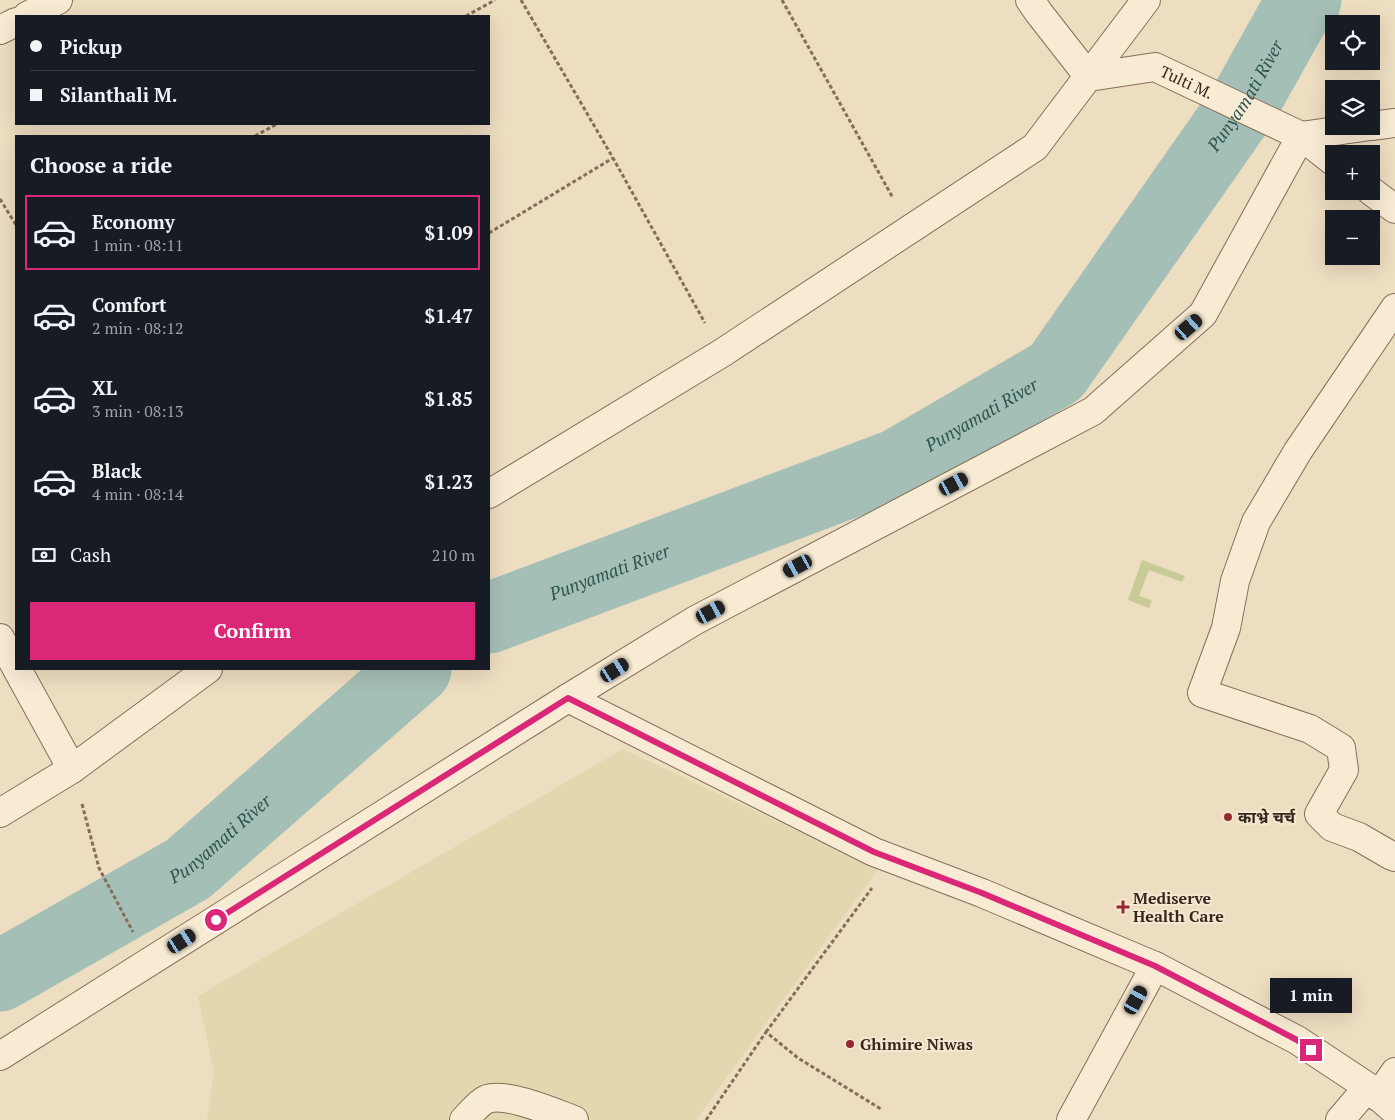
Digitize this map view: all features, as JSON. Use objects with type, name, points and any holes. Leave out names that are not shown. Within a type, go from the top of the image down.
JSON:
[{"type":"street","points":[[29,15],[58,0]]},
{"type":"street","points":[[1030,0],[1089,77]]},
{"type":"street","points":[[490,493],[722,353],[1035,147],[1146,0]]},
{"type":"street","points":[[0,30],[15,22]]},
{"type":"street","name":"Tulti M.","points":[[1089,77],[1156,67],[1301,136],[1325,155]]},
{"type":"street","points":[[1380,125],[1395,123]]},
{"type":"street","points":[[0,1056],[568,698],[694,621],[1093,411],[1203,314],[1301,136],[1325,133]]},
{"type":"street","points":[[1380,198],[1395,209]]},
{"type":"street","points":[[1395,308],[1298,451],[1256,522],[1235,581],[1226,628],[1202,693],[1310,729],[1341,748],[1344,770],[1319,814],[1332,827],[1359,836],[1395,857]]},
{"type":"street","points":[[0,638],[15,664]]},
{"type":"street","points":[[18,670],[72,769]]},
{"type":"street","points":[[0,813],[72,769],[207,670]]},
{"type":"street","points":[[568,698],[874,852],[982,893],[1155,966],[1297,1040],[1381,1099]]},
{"type":"street","points":[[1070,1120],[1155,966]]},
{"type":"street","points":[[1340,1120],[1381,1099],[1395,1072]]},
{"type":"street","points":[[464,1120],[487,1099],[500,1098],[521,1102],[574,1120]]},
{"type":"path","points":[[468,15],[495,0]]},
{"type":"path","points":[[521,0],[613,158],[722,353]]},
{"type":"path","points":[[782,0],[910,230]]},
{"type":"path","points":[[257,135],[275,125]]},
{"type":"path","points":[[490,233],[613,158]]},
{"type":"path","points":[[0,199],[15,223]]},
{"type":"path","points":[[72,769],[99,868],[148,962]]},
{"type":"path","points":[[706,1120],[766,1032],[893,859]]},
{"type":"path","points":[[766,1032],[798,1058],[881,1109]]},
{"type":"shaded area","points":[[623,749],[878,869],[696,1120],[207,1120],[214,1073],[198,996]]},
{"type":"green space","points":[[1142,560],[1185,576],[1182,582],[1149,570],[1139,596],[1152,600],[1149,608],[1128,600]]},
{"type":"waterway","name":"Punyamati River","points":[[490,618],[898,464],[1056,372],[1245,102],[1300,4],[1306,0]]},
{"type":"waterway","name":"Punyamati River","points":[[0,976],[188,869],[415,670]]},
{"type":"place","name":"काभ्रे चर्च","points":[[1228,817]]},
{"type":"place","name":"Mediserve Health Care","points":[[1123,907]]},
{"type":"place","name":"Ghimire Niwas","points":[[850,1044]]},
{"type":"route","points":[[216,920],[568,698],[874,852],[982,893],[1155,966],[1297,1040],[1311,1050]]}]
